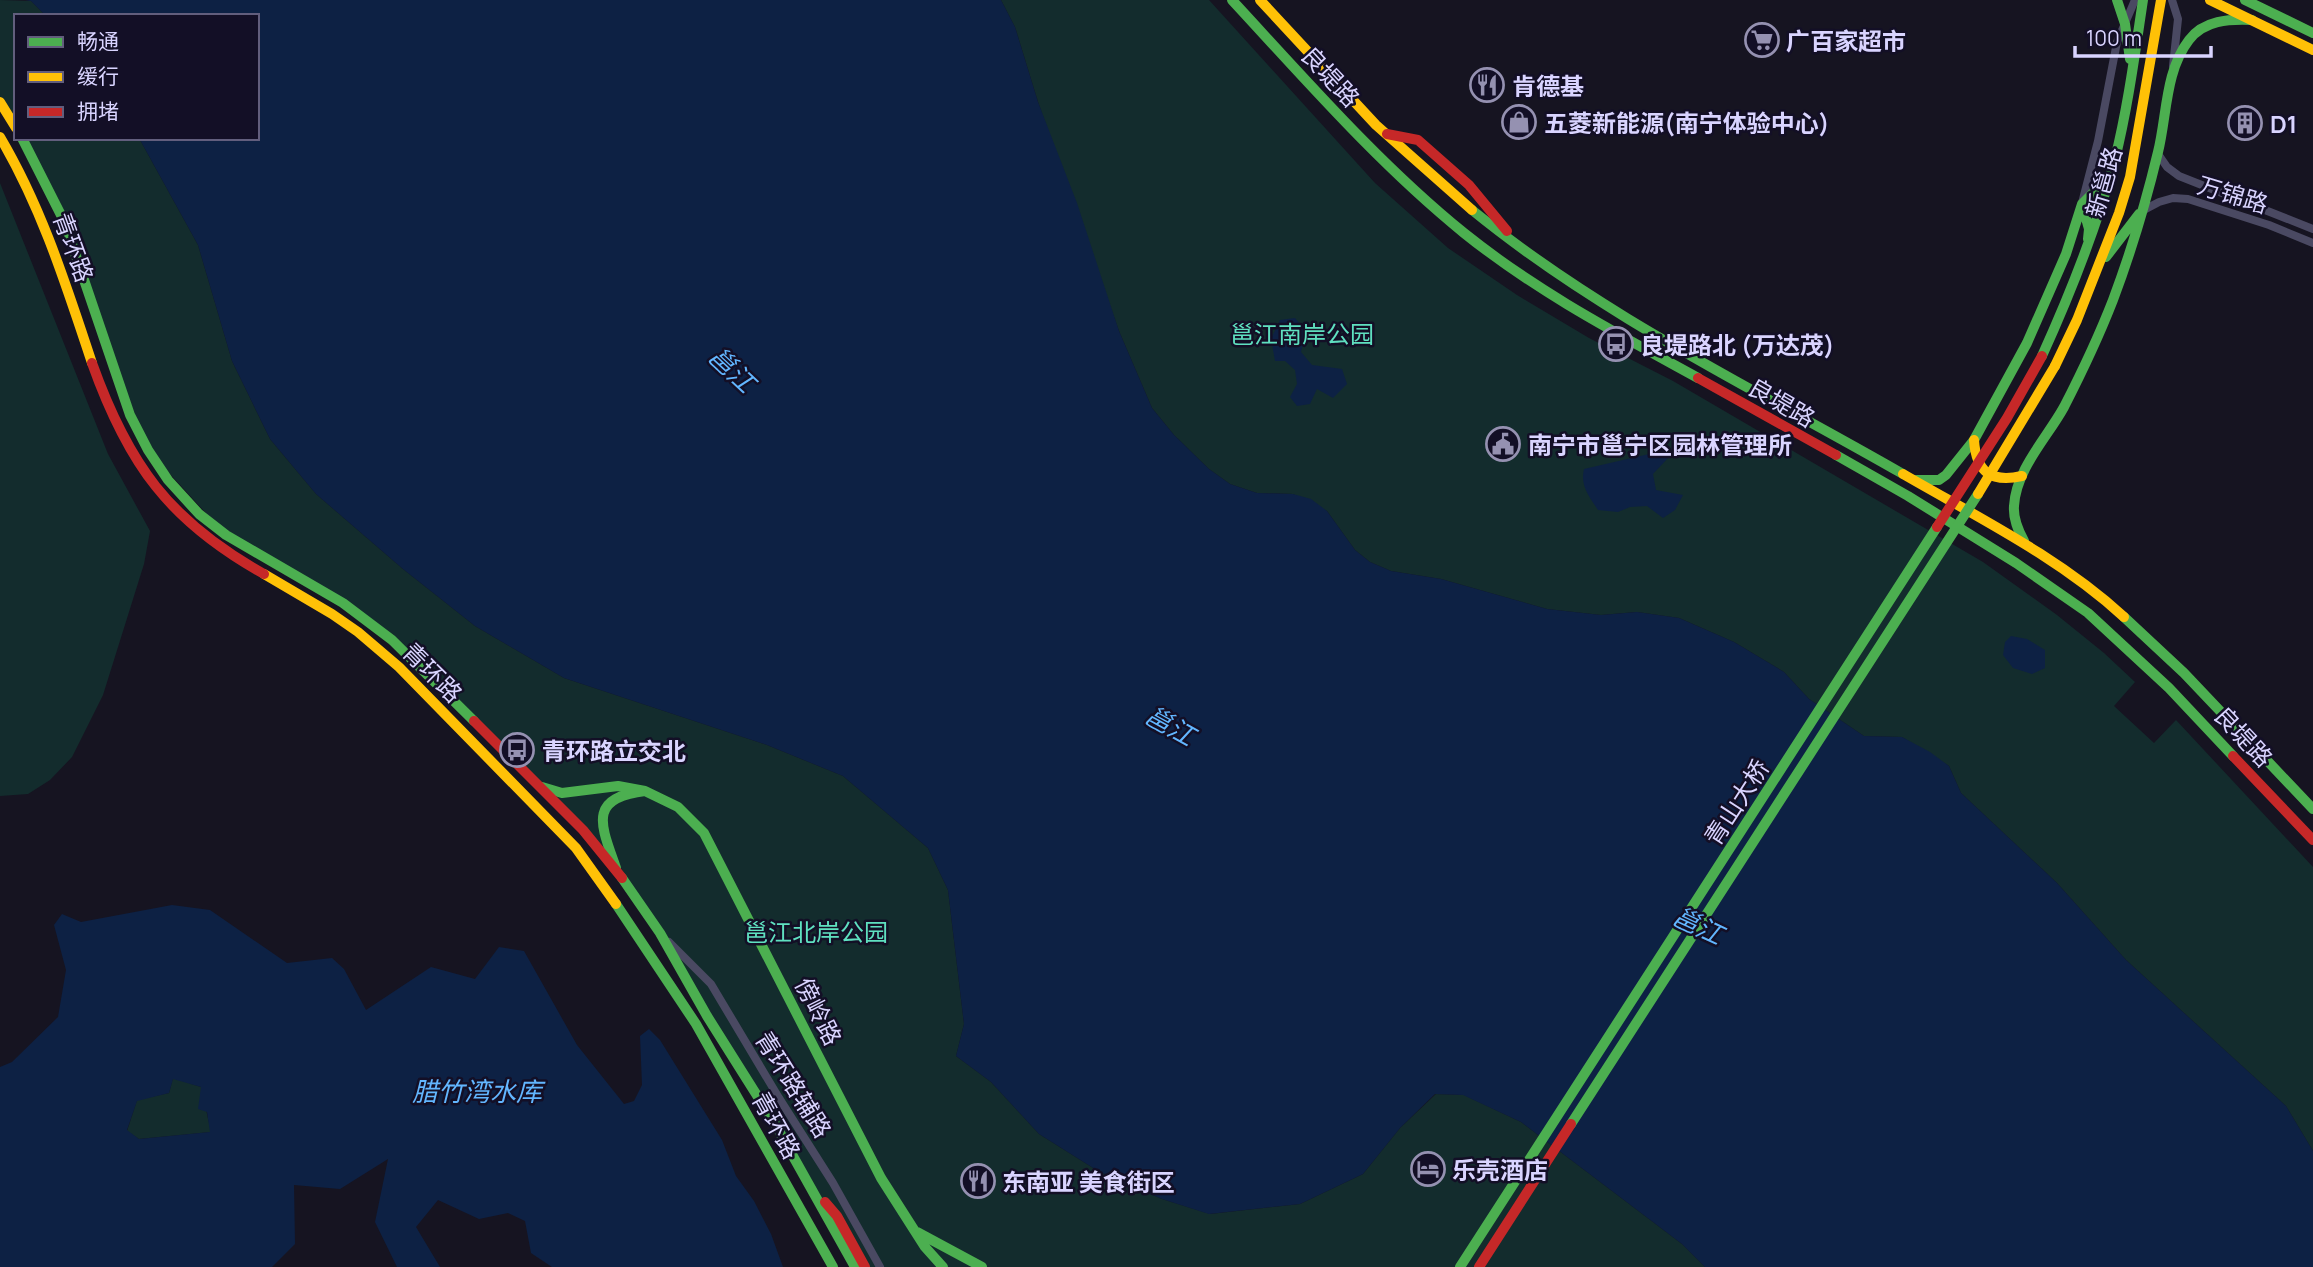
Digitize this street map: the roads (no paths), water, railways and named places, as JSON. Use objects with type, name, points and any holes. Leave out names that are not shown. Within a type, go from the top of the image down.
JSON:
[{"type":"main road","name":"良堤路","points":[[1232,0],[1363,140],[1446,218],[1514,270],[1560,301],[1908,496],[2006,557],[2088,613],[2169,688],[2313,840]]},
{"type":"main road","name":"良堤路","points":[[1260,0],[1386,134],[1474,212],[1517,244],[1662,340],[1914,479],[2028,546],[2101,596],[2184,673],[2313,809]]},
{"type":"main road","points":[[2117,0],[2131,69]]},
{"type":"main road","name":"新邕路","points":[[2042,356],[2075,283],[2110,176],[2122,130],[2143,0]]},
{"type":"main road","name":"新邕路","points":[[2054,366],[2077,320],[2130,177],[2161,0]]},
{"type":"main road","points":[[2210,0],[2313,50]]},
{"type":"main road","points":[[2249,1],[2313,33]]},
{"type":"main road","points":[[2028,546],[2017,531],[2012,515],[2015,494],[2022,476],[2063,407],[2108,316],[2125,269],[2158,154],[2172,72],[2197,31],[2229,18],[2252,20]]},
{"type":"main road","points":[[0,102],[14,125]]},
{"type":"main road","points":[[1386,134],[1418,140],[1469,185],[1517,244]]},
{"type":"main road","name":"青环路","points":[[0,137],[24,180],[58,262],[114,423],[150,481],[181,517],[208,541],[339,619],[373,643],[576,848],[595,872],[696,1024],[833,1267]]},
{"type":"main road","name":"青环路","points":[[23,140],[64,220],[124,400],[142,440],[169,480],[199,513],[226,535],[343,603],[392,640],[583,830],[617,871],[660,933],[707,1016],[775,1124],[855,1267]]},
{"type":"main road","points":[[24,180],[40,171]]},
{"type":"main road","points":[[1914,479],[1939,480],[1974,440],[2027,343],[2054,284],[2082,204],[2110,176]]},
{"type":"main road","points":[[2082,204],[2088,229],[2088,246]]},
{"type":"main road","points":[[2096,271],[2124,231],[2142,211]]},
{"type":"main road","name":"青山大桥","points":[[1460,1267],[1968,480],[2042,356]]},
{"type":"main road","name":"青山大桥","points":[[1479,1267],[1973,502],[2054,366]]},
{"type":"main road","points":[[1974,440],[1977,463],[1987,473],[2000,479],[2011,480],[2022,476]]},
{"type":"main road","points":[[1848,463],[1856,447]]},
{"type":"main road","name":"傍岭路","points":[[535,783],[560,793],[580,793],[620,785],[645,791],[665,798],[685,811],[704,833],[881,1178],[925,1247],[943,1267]]},
{"type":"main road","points":[[617,871],[602,830],[604,811],[609,802],[621,793],[645,791]]},
{"type":"main road","points":[[805,1177],[837,1216],[865,1267]]},
{"type":"main road","points":[[911,1226],[933,1243],[972,1259],[982,1267]]},
{"type":"street","points":[[2082,204],[2098,141],[2117,42],[2135,0]]},
{"type":"street","points":[[2172,0],[2178,19],[2172,72]]},
{"type":"street","name":"万锦路","points":[[2158,154],[2166,167],[2179,176],[2313,229]]},
{"type":"street","name":"万锦路","points":[[2142,211],[2159,201],[2188,199],[2269,225],[2313,243]]},
{"type":"street","name":"青环路辅路","points":[[660,933],[711,984],[833,1183],[880,1267]]},
{"type":"water","name":"邕江","points":[[25,0],[1001,0],[1015,27],[1038,102],[1077,203],[1119,331],[1152,408],[1174,435],[1209,469],[1230,484],[1257,493],[1293,494],[1311,499],[1327,511],[1355,550],[1370,562],[1391,571],[1441,579],[1547,609],[1601,615],[1637,612],[1679,618],[1734,642],[1784,672],[1809,699],[1864,736],[1902,737],[1930,752],[1949,766],[1961,793],[2057,883],[2126,960],[2286,1106],[2313,1151],[2313,1267],[1705,1267],[1682,1244],[1521,1122],[1463,1095],[1435,1094],[1400,1128],[1363,1174],[1300,1204],[1209,1214],[1162,1199],[1098,1171],[1039,1134],[991,1082],[956,1056],[964,1024],[948,890],[928,848],[843,776],[767,745],[564,678],[475,626],[403,569],[316,494],[270,439],[232,361],[198,245],[140,140],[259,140],[259,14],[44,14],[31,1]]},
{"type":"water","points":[[1295,318],[1306,331],[1301,352],[1312,365],[1342,369],[1347,384],[1333,398],[1317,389],[1310,404],[1297,406],[1290,397],[1297,384],[1295,370],[1285,361],[1275,361],[1271,339],[1280,320]]},
{"type":"water","points":[[1665,442],[1669,457],[1653,474],[1656,490],[1683,495],[1675,510],[1663,518],[1647,506],[1630,507],[1618,512],[1598,510],[1584,486],[1584,469],[1649,454]]},
{"type":"water","points":[[2011,636],[2027,639],[2045,650],[2045,668],[2032,674],[2013,668],[2003,655],[2005,642]]},
{"type":"water","name":"腊竹湾水库","points":[[172,905],[210,910],[287,963],[332,958],[344,969],[366,1010],[431,967],[475,979],[499,947],[524,951],[577,1045],[624,1104],[634,1101],[642,1085],[640,1036],[649,1029],[660,1040],[722,1140],[736,1176],[754,1201],[771,1234],[783,1267],[552,1267],[531,1253],[525,1221],[508,1213],[479,1219],[438,1200],[416,1227],[440,1267],[397,1267],[375,1222],[388,1159],[340,1189],[294,1185],[295,1244],[272,1267],[0,1267],[0,1067],[12,1062],[58,1017],[66,970],[54,925],[62,914],[81,922]],"holes":[[[173,1079],[201,1087],[198,1109],[207,1112],[210,1132],[139,1139],[127,1130],[137,1101],[169,1093]]]},
{"type":"place","name":"广百家超市","points":[[1762,40]]},
{"type":"place","name":"肯德基","points":[[1487,85]]},
{"type":"place","name":"五菱新能源(南宁体验中心)","points":[[1519,122]]},
{"type":"place","name":"D1","points":[[2245,123]]},
{"type":"place","name":"良堤路北 (万达茂)","points":[[1616,344]]},
{"type":"place","name":"南宁市邕宁区园林管理所","points":[[1503,444]]},
{"type":"place","name":"青环路立交北","points":[[517,750]]},
{"type":"place","name":"乐壳酒店","points":[[1428,1169]]},
{"type":"place","name":"东南亚 美食街区","points":[[978,1181]]},
{"type":"park label","name":"邕江南岸公园","points":[[1302,333]]},
{"type":"park label","name":"邕江北岸公园","points":[[816,931]]}]
